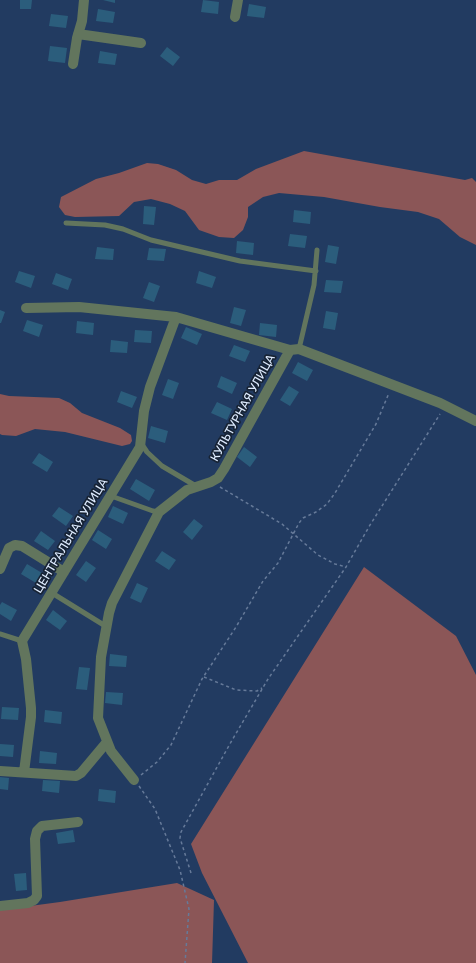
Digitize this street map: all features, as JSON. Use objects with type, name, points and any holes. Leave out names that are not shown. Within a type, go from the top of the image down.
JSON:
[{"type":"street","points":[[73,64],[78,34],[82,21],[84,0]]},
{"type":"street","points":[[235,17],[238,0]]},
{"type":"street","points":[[78,34],[141,43]]},
{"type":"street","points":[[26,308],[79,307],[176,317],[295,349],[392,384],[445,406],[476,421]]},
{"type":"street","name":"ЦЕНТРАЛЬНАЯ УЛИЦА","points":[[22,641],[140,447],[144,411],[150,387],[176,317]]},
{"type":"street","name":"КУЛЬТУРНАЯ УЛИЦА","points":[[211,482],[218,478],[231,459],[295,349]]},
{"type":"street","points":[[134,780],[111,751],[98,718],[101,657],[109,613],[112,603],[159,512],[187,490],[211,482]]},
{"type":"street","points":[[0,569],[9,548],[15,545],[22,546],[64,572]]},
{"type":"street","points":[[22,641],[27,663],[31,712],[24,772]]},
{"type":"street","points":[[0,771],[76,776],[81,773],[107,742]]},
{"type":"street","points":[[0,906],[28,904],[37,896],[35,839],[37,831],[42,826],[78,822]]},
{"type":"lane","points":[[66,222],[105,225],[123,229],[151,240],[234,259],[316,271]]},
{"type":"lane","points":[[295,349],[314,285],[317,250]]},
{"type":"lane","points":[[141,443],[147,452],[162,466],[196,486]]},
{"type":"lane","points":[[111,496],[159,512]]},
{"type":"lane","points":[[52,593],[107,627]]},
{"type":"lane","points":[[0,634],[22,641]]},
{"type":"path","points":[[186,963],[189,909],[180,870],[155,809],[134,780],[157,762],[171,745],[203,677],[236,627],[263,581],[278,563],[299,523],[303,518],[327,504],[335,493],[376,424],[392,384]]},
{"type":"path","points":[[191,873],[180,838],[181,832],[264,686],[346,567],[370,525],[445,406]]},
{"type":"path","points":[[211,482],[282,524],[318,555],[335,564],[346,567]]},
{"type":"path","points":[[203,677],[236,690],[257,691],[264,686]]},
{"type":"shaded area","points":[[304,151],[465,180],[472,178],[476,182],[476,245],[460,237],[439,219],[418,212],[324,197],[279,193],[263,197],[248,207],[248,217],[243,230],[234,238],[219,237],[199,230],[185,211],[170,204],[151,199],[134,202],[119,216],[75,217],[65,215],[59,207],[61,197],[96,179],[147,163],[158,164],[176,170],[192,180],[206,184],[219,180],[237,180],[256,169]]},
{"type":"shaded area","points":[[0,394],[9,396],[59,398],[70,403],[82,413],[120,428],[131,435],[132,441],[130,444],[122,446],[65,432],[35,429],[16,436],[2,435],[0,434]]},
{"type":"shaded area","points":[[364,567],[456,636],[476,675],[476,963],[248,963],[202,873],[191,844]]},
{"type":"shaded area","points":[[177,883],[214,900],[212,963],[0,963],[0,910]]},
{"type":"building","points":[[20,0],[32,0],[31,9],[20,9]]},
{"type":"building","points":[[103,0],[115,0],[115,3]]},
{"type":"building","points":[[203,0],[219,2],[218,14],[201,12]]},
{"type":"building","points":[[249,4],[266,7],[264,18],[247,16]]},
{"type":"building","points":[[98,9],[115,12],[113,23],[96,21]]},
{"type":"building","points":[[51,14],[68,16],[66,28],[49,26]]},
{"type":"building","points":[[50,46],[67,48],[65,63],[48,61]]},
{"type":"building","points":[[167,47],[180,57],[173,66],[160,56]]},
{"type":"building","points":[[100,51],[117,54],[115,65],[98,63]]},
{"type":"building","points":[[144,206],[156,207],[154,225],[143,224]]},
{"type":"building","points":[[294,210],[311,212],[310,224],[293,222]]},
{"type":"building","points":[[290,234],[307,236],[305,248],[288,246]]},
{"type":"building","points":[[237,241],[254,243],[253,255],[236,253]]},
{"type":"building","points":[[328,245],[339,247],[336,264],[325,262]]},
{"type":"building","points":[[97,247],[114,249],[113,260],[95,259]]},
{"type":"building","points":[[149,248],[166,249],[164,261],[147,260]]},
{"type":"building","points":[[19,271],[35,276],[31,288],[15,282]]},
{"type":"building","points":[[199,271],[216,277],[212,288],[196,283]]},
{"type":"building","points":[[56,273],[72,279],[68,290],[52,284]]},
{"type":"building","points":[[326,280],[343,281],[341,293],[324,292]]},
{"type":"building","points":[[149,282],[160,286],[154,302],[143,298]]},
{"type":"building","points":[[234,307],[246,310],[241,326],[230,323]]},
{"type":"building","points":[[0,310],[5,312],[1,323],[0,323]]},
{"type":"building","points":[[326,311],[338,313],[335,330],[323,328]]},
{"type":"building","points":[[27,320],[43,325],[39,337],[23,331]]},
{"type":"building","points":[[77,321],[94,323],[93,335],[76,333]]},
{"type":"building","points":[[260,323],[277,325],[276,337],[259,335]]},
{"type":"building","points":[[186,327],[202,334],[197,345],[181,338]]},
{"type":"building","points":[[135,330],[152,331],[151,343],[134,342]]},
{"type":"building","points":[[111,340],[128,342],[127,353],[110,352]]},
{"type":"building","points":[[234,345],[250,351],[245,362],[229,356]]},
{"type":"building","points":[[298,362],[313,370],[307,381],[292,373]]},
{"type":"building","points":[[221,376],[237,383],[232,394],[217,387]]},
{"type":"building","points":[[168,379],[179,383],[173,399],[162,395]]},
{"type":"building","points":[[289,386],[299,392],[290,406],[280,400]]},
{"type":"building","points":[[121,391],[137,397],[132,408],[117,402]]},
{"type":"building","points":[[217,402],[232,409],[227,420],[211,413]]},
{"type":"building","points":[[151,426],[168,431],[165,443],[148,438]]},
{"type":"building","points":[[244,447],[257,457],[250,467],[237,457]]},
{"type":"building","points":[[39,453],[53,462],[47,472],[32,463]]},
{"type":"building","points":[[136,479],[155,490],[149,501],[130,489]]},
{"type":"building","points":[[113,506],[128,513],[123,524],[108,517]]},
{"type":"building","points":[[59,507],[73,516],[66,526],[52,516]]},
{"type":"building","points":[[194,519],[203,526],[192,540],[183,532]]},
{"type":"building","points":[[98,530],[112,539],[106,549],[92,540]]},
{"type":"building","points":[[41,531],[55,541],[48,550],[34,541]]},
{"type":"building","points":[[162,551],[176,560],[169,570],[155,561]]},
{"type":"building","points":[[86,561],[96,568],[86,582],[76,575]]},
{"type":"building","points":[[27,564],[42,573],[36,583],[21,574]]},
{"type":"building","points":[[137,583],[148,588],[141,603],[130,598]]},
{"type":"building","points":[[2,602],[17,610],[11,621],[0,614],[0,605]]},
{"type":"building","points":[[53,610],[67,621],[60,630],[46,620]]},
{"type":"building","points":[[110,654],[127,656],[126,667],[109,666]]},
{"type":"building","points":[[79,667],[90,668],[87,690],[76,689]]},
{"type":"building","points":[[106,692],[123,693],[122,705],[105,703]]},
{"type":"building","points":[[2,707],[19,708],[18,720],[1,719]]},
{"type":"building","points":[[45,710],[62,712],[61,724],[44,722]]},
{"type":"building","points":[[0,744],[14,745],[13,757],[0,756]]},
{"type":"building","points":[[40,751],[57,753],[56,764],[39,763]]},
{"type":"building","points":[[0,777],[9,778],[8,790],[0,789]]},
{"type":"building","points":[[43,780],[60,781],[59,793],[42,791]]},
{"type":"building","points":[[99,789],[116,791],[115,803],[98,801]]},
{"type":"building","points":[[73,830],[75,842],[58,844],[56,833]]},
{"type":"building","points":[[26,873],[27,890],[16,891],[14,874]]}]
